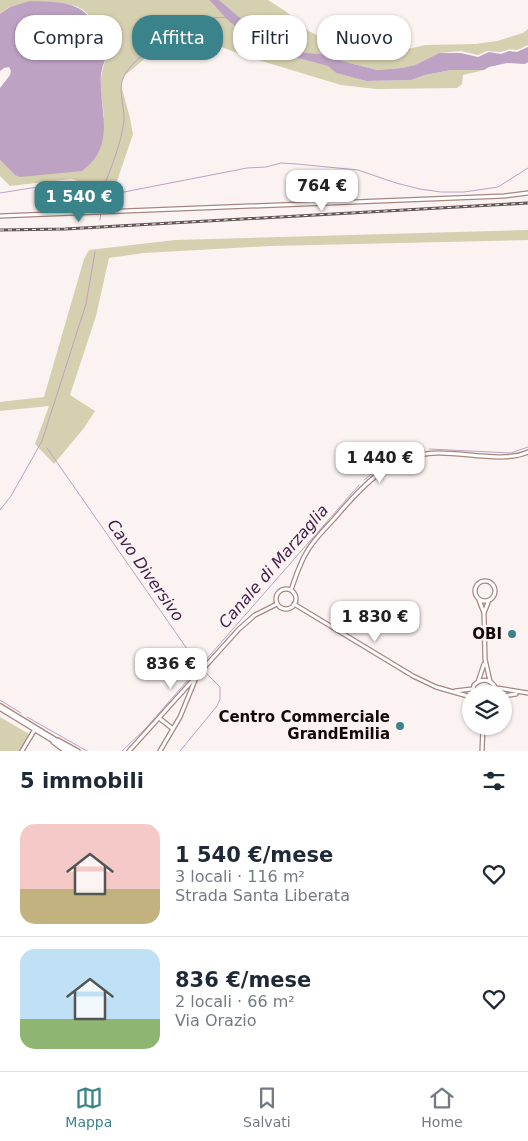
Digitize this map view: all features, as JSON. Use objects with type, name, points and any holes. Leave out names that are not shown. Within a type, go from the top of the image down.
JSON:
[{"type":"main road","points":[[0,707],[72,751]]},
{"type":"street","points":[[0,216],[504,196],[528,193]]},
{"type":"street","points":[[290,590],[304,555],[312,544],[360,489],[387,468],[409,457],[426,454],[512,457],[528,452]]},
{"type":"street","points":[[484,613],[494,595],[492,583],[484,580],[477,583],[475,596],[479,599],[484,613],[485,658],[490,681],[493,685]]},
{"type":"street","points":[[284,589],[290,590],[296,598],[290,608],[284,609],[277,604],[276,597],[284,589]]},
{"type":"street","points":[[479,599],[484,601],[490,600]]},
{"type":"street","points":[[130,751],[250,619],[260,611],[277,604]]},
{"type":"street","points":[[294,604],[402,671],[430,684],[462,693]]},
{"type":"street","points":[[475,685],[483,669],[485,658]]},
{"type":"street","points":[[160,751],[173,729],[199,674]]},
{"type":"street","points":[[477,682],[483,680],[490,681]]},
{"type":"street","points":[[452,691],[462,690]]},
{"type":"street","points":[[512,691],[522,693]]},
{"type":"street","points":[[512,695],[528,693]]},
{"type":"street","points":[[159,718],[173,729]]},
{"type":"street","points":[[22,751],[35,728]]},
{"type":"street","points":[[45,735],[65,751]]},
{"type":"street","points":[[45,735],[62,741],[78,751]]},
{"type":"street","points":[[482,751],[483,735]]},
{"type":"shaded area","points":[[0,0],[209,0],[233,22],[233,51],[223,48],[223,15],[132,15],[132,60],[143,60],[124,76],[121,85],[133,134],[115,187],[110,192],[72,179],[10,186],[0,176],[0,160],[15,175],[104,117],[100,85],[102,72],[105,60],[122,60],[122,15],[89,15],[80,8],[56,3],[17,5],[10,7],[0,14]]},
{"type":"shaded area","points":[[209,0],[219,0],[237,15],[233,15],[233,24]]},
{"type":"shaded area","points":[[219,0],[268,0],[290,15],[237,15]]},
{"type":"shaded area","points":[[30,1],[58,2],[75,7],[87,15],[15,15],[15,60],[105,60],[101,74],[103,138],[100,150],[93,161],[82,171],[20,177],[15,175],[0,160],[0,88],[11,71],[9,67],[0,71],[0,14],[10,7]]},
{"type":"shaded area","points":[[307,29],[317,35],[317,54],[307,53]]},
{"type":"shaded area","points":[[528,29],[528,45],[517,50],[487,51],[478,55],[461,51],[439,53],[415,65],[377,70],[340,60],[411,60],[411,48],[425,45],[475,44],[497,41],[523,33]]},
{"type":"shaded area","points":[[528,47],[528,62],[525,64],[507,63],[484,70],[451,70],[411,80],[366,81],[336,73],[328,66],[306,60],[307,53],[317,54],[317,60],[340,60],[377,70],[415,65],[439,53],[461,53],[478,57],[489,52],[501,54],[509,51],[517,52]]},
{"type":"shaded area","points":[[258,60],[306,60],[329,66],[336,73],[366,81],[411,80],[451,70],[484,70],[463,75],[462,84],[457,88],[376,89],[341,85]]},
{"type":"shaded area","points":[[528,230],[528,240],[271,246],[144,253],[109,258],[96,316],[70,395],[95,411],[84,428],[54,464],[35,444],[49,406],[0,411],[0,402],[44,397],[84,259],[89,250],[175,240]]},
{"type":"shaded area","points":[[0,717],[29,734],[19,751],[0,751]]},
{"type":"waterway","points":[[100,220],[103,190],[123,130],[124,116],[121,87],[124,76],[139,58],[173,33],[189,29],[199,22],[227,17]]},
{"type":"waterway","points":[[124,192],[281,163],[358,170],[420,189],[441,192],[464,192],[498,187],[528,168]]},
{"type":"waterway","points":[[0,193],[31,188],[84,185]]},
{"type":"waterway","points":[[0,510],[11,496],[42,441],[86,304],[95,252]]},
{"type":"waterway","name":"Canale di Marzaglia","points":[[429,449],[511,453],[528,447]]},
{"type":"waterway","name":"Cavo Diversivo","points":[[47,448],[199,666],[220,687],[220,699],[217,706],[180,751]]},
{"type":"waterway","name":"Canale di Marzaglia","points":[[364,480],[391,461],[421,450]]},
{"type":"waterway","name":"Canale di Marzaglia","points":[[204,662],[359,485]]},
{"type":"waterway","name":"Canale di Marzaglia","points":[[122,751],[146,728],[194,673]]},
{"type":"waterway","name":"Canale di Marzaglia","points":[[0,700],[21,713]]},
{"type":"waterway","name":"Canale di Marzaglia","points":[[27,717],[87,751]]},
{"type":"railway","points":[[0,230],[65,229],[528,203]]},
{"type":"place","name":"OBI","points":[[512,634]]},
{"type":"place","name":"Centro Commerciale GrandEmilia","points":[[400,726]]}]
